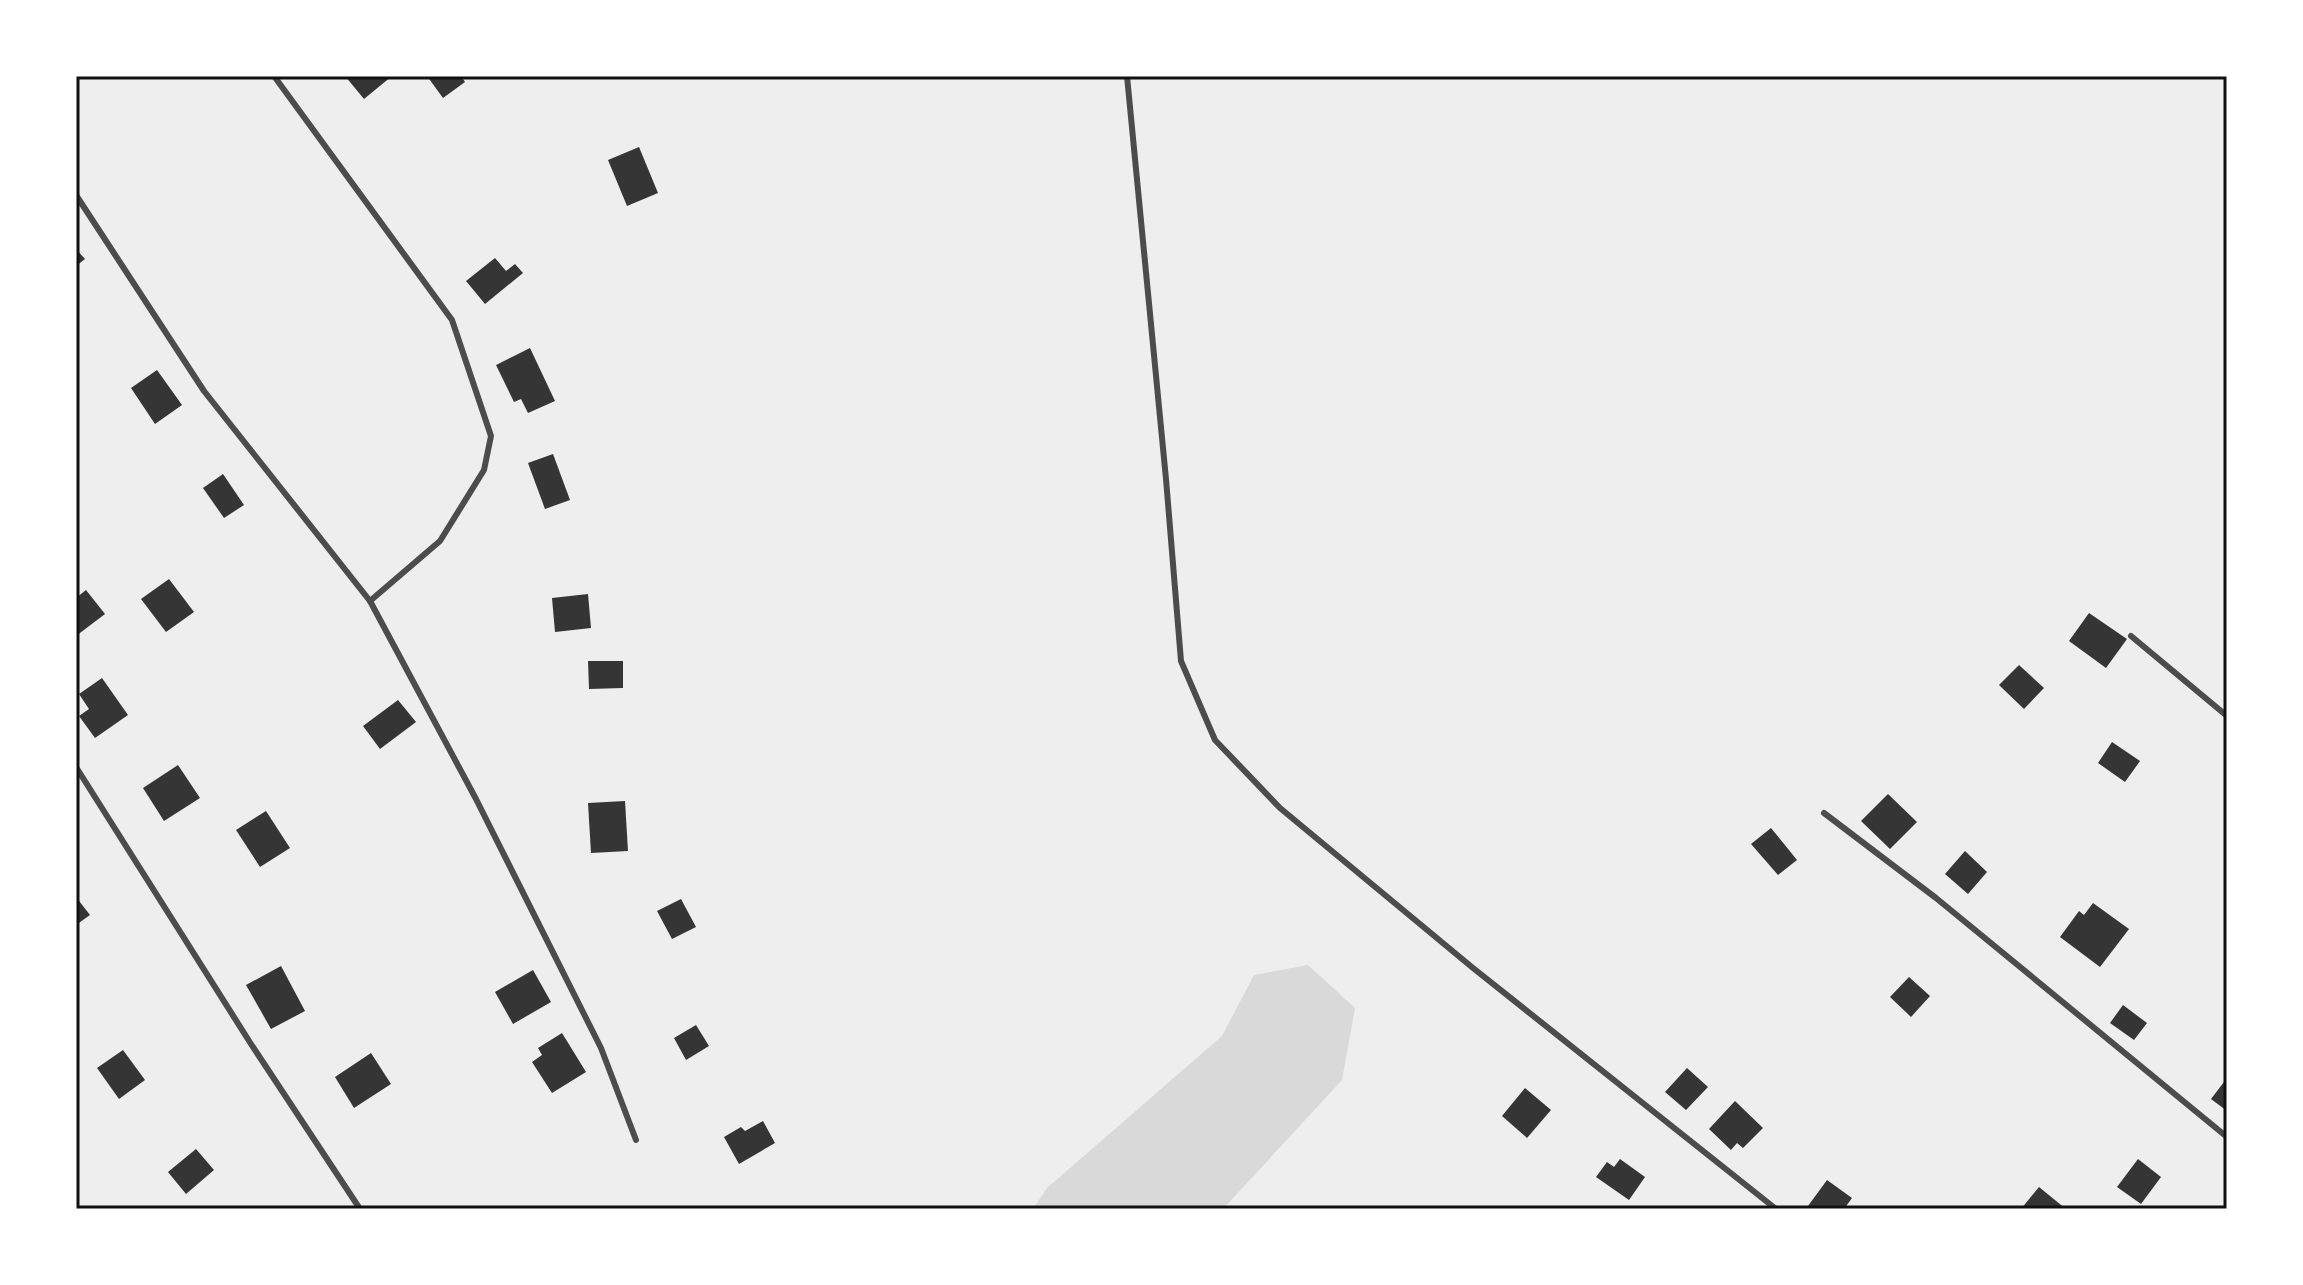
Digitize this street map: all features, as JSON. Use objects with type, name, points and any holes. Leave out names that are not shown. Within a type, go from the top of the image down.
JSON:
[{"type":"lane","points":[[274,76],[452,320],[491,436],[484,470],[440,541],[370,601]]},
{"type":"lane","points":[[1127,76],[1181,661],[1215,740],[1280,808],[1473,968],[1776,1209]]},
{"type":"lane","points":[[76,195],[204,391],[370,601],[476,799],[594,1034],[636,1140]]},
{"type":"lane","points":[[2131,636],[2227,716]]},
{"type":"lane","points":[[76,767],[251,1044],[360,1209]]},
{"type":"lane","points":[[1824,813],[1936,898],[2227,1137]]},
{"type":"shaded area","points":[[76,76],[2227,76],[2227,1209],[76,1209]]},
{"type":"shaded area","points":[[1308,965],[1355,1008],[1342,1080],[1223,1209],[1033,1209],[1047,1188],[1222,1036],[1254,975]]},
{"type":"building","points":[[345,76],[392,76],[364,99]]},
{"type":"building","points":[[427,76],[461,76],[465,82],[443,98]]},
{"type":"building","points":[[639,147],[658,193],[627,206],[608,160]]},
{"type":"building","points":[[76,249],[85,259],[76,266]]},
{"type":"building","points":[[495,258],[506,271],[515,264],[523,273],[485,304],[466,281]]},
{"type":"building","points":[[530,348],[555,401],[528,413],[521,399],[514,402],[496,365]]},
{"type":"building","points":[[157,370],[182,405],[155,424],[131,388]]},
{"type":"building","points":[[553,454],[570,500],[545,509],[528,463]]},
{"type":"building","points":[[223,474],[244,505],[224,518],[203,488]]},
{"type":"building","points":[[169,579],[194,612],[166,632],[141,599]]},
{"type":"building","points":[[86,590],[105,614],[76,636],[76,598]]},
{"type":"building","points":[[588,594],[591,628],[555,632],[552,598]]},
{"type":"building","points":[[2089,613],[2127,639],[2106,668],[2069,641]]},
{"type":"building","points":[[588,661],[623,661],[623,688],[589,689]]},
{"type":"building","points":[[2019,665],[2044,688],[2024,709],[1999,685]]},
{"type":"building","points":[[102,678],[128,715],[95,738],[79,716],[89,709],[79,694]]},
{"type":"building","points":[[398,700],[416,722],[380,749],[363,726]]},
{"type":"building","points":[[2112,742],[2140,761],[2125,782],[2098,763]]},
{"type":"building","points":[[178,765],[200,798],[164,821],[143,788]]},
{"type":"building","points":[[1888,794],[1917,822],[1890,849],[1861,821]]},
{"type":"building","points":[[625,801],[628,851],[591,853],[588,803]]},
{"type":"building","points":[[266,811],[290,848],[260,867],[236,830]]},
{"type":"building","points":[[1771,828],[1797,860],[1778,875],[1751,844]]},
{"type":"building","points":[[1965,851],[1987,872],[1968,894],[1945,874]]},
{"type":"building","points":[[76,897],[90,915],[76,925]]},
{"type":"building","points":[[681,899],[696,927],[672,939],[657,911]]},
{"type":"building","points":[[2093,903],[2129,929],[2100,967],[2060,937],[2079,911],[2084,915]]},
{"type":"building","points":[[281,966],[305,1011],[271,1029],[246,985]]},
{"type":"building","points":[[533,970],[551,1002],[513,1024],[495,992]]},
{"type":"building","points":[[1909,977],[1930,996],[1911,1017],[1890,997]]},
{"type":"building","points":[[2123,1005],[2147,1023],[2134,1040],[2110,1023]]},
{"type":"building","points":[[696,1025],[709,1046],[686,1060],[674,1038]]},
{"type":"building","points":[[562,1033],[586,1072],[552,1093],[532,1062],[542,1055],[538,1048]]},
{"type":"building","points":[[123,1050],[145,1080],[119,1099],[97,1068]]},
{"type":"building","points":[[371,1053],[391,1084],[354,1108],[335,1077]]},
{"type":"building","points":[[1687,1068],[1708,1087],[1686,1110],[1665,1092]]},
{"type":"building","points":[[2227,1078],[2227,1111],[2211,1099]]},
{"type":"building","points":[[1525,1088],[1551,1110],[1527,1138],[1502,1116]]},
{"type":"building","points":[[1735,1101],[1763,1128],[1743,1148],[1737,1143],[1731,1150],[1709,1129]]},
{"type":"building","points":[[763,1121],[775,1143],[739,1164],[724,1137],[741,1127],[745,1131]]},
{"type":"building","points":[[196,1149],[214,1170],[186,1194],[168,1172]]},
{"type":"building","points":[[1620,1159],[1645,1177],[1629,1200],[1596,1177],[1607,1162],[1614,1167]]},
{"type":"building","points":[[2138,1159],[2161,1177],[2141,1204],[2117,1187]]},
{"type":"building","points":[[1827,1180],[1852,1198],[1844,1209],[1812,1209],[1808,1206]]},
{"type":"building","points":[[2039,1187],[2066,1209],[2021,1209]]}]
